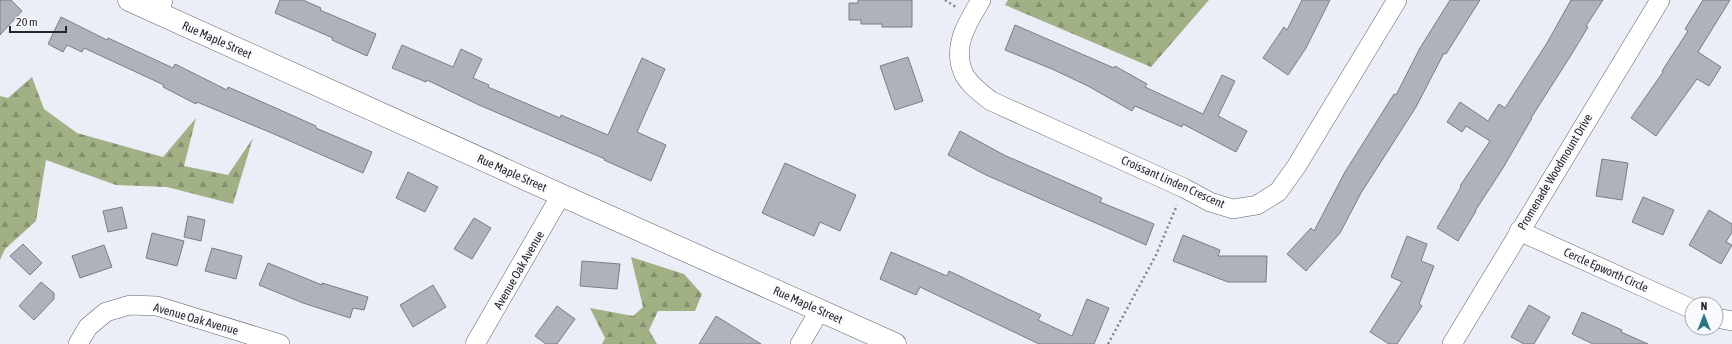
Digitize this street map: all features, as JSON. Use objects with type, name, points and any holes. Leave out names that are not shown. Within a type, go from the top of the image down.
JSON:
[{"type":"street","name":"Rue Maple Street","points":[[129,0],[161,7],[561,195],[895,344]]},
{"type":"street","name":"Croissant Linden Crescent","points":[[981,0],[965,27],[960,43],[963,73],[975,88],[991,101],[1184,188],[1210,202],[1234,209],[1257,205],[1278,192],[1296,168],[1397,0]]},
{"type":"street","name":"Promenade Woodmount Drive","points":[[1452,344],[1660,0]]},
{"type":"street","name":"Avenue Oak Avenue","points":[[475,344],[561,195]]},
{"type":"street","name":"Cercle Epworth Circle","points":[[1519,231],[1684,305]]},
{"type":"street","name":"Avenue Oak Avenue","points":[[78,344],[88,327],[106,312],[130,304],[157,306],[280,344]]},
{"type":"street","points":[[800,344],[820,310]]},
{"type":"path","points":[[1108,344],[1156,255],[1184,188]]},
{"type":"green space","points":[[1008,0],[1209,0],[1151,67],[1005,5]]},
{"type":"green space","points":[[32,77],[44,109],[77,133],[163,157],[196,118],[184,166],[228,175],[253,138],[233,204],[167,187],[116,185],[46,160],[36,221],[5,249],[0,260],[0,96],[8,98]]},
{"type":"green space","points":[[631,257],[684,274],[702,294],[695,311],[658,311],[649,330],[657,344],[602,344],[605,338],[590,308],[633,316],[643,307]]},
{"type":"building","points":[[0,0],[11,0],[22,11],[0,35]]},
{"type":"building","points":[[280,0],[303,0],[321,8],[320,10],[376,34],[367,56],[332,40],[333,38],[275,13]]},
{"type":"building","points":[[858,0],[912,0],[912,27],[882,27],[882,24],[861,24],[861,20],[849,20],[849,3],[858,3]]},
{"type":"building","points":[[1302,0],[1330,0],[1306,48],[1288,75],[1263,58],[1284,27],[1287,30]]},
{"type":"building","points":[[1450,0],[1480,0],[1446,54],[1444,53],[1416,107],[1361,193],[1340,233],[1306,271],[1287,254],[1311,228],[1314,231],[1345,172],[1394,94],[1396,95],[1420,48]]},
{"type":"building","points":[[1571,0],[1603,0],[1458,241],[1437,228],[1461,187],[1460,186],[1490,141],[1466,126],[1462,132],[1447,122],[1460,102],[1488,121],[1499,104],[1505,108],[1547,43]]},
{"type":"building","points":[[1703,0],[1730,0],[1698,52],[1721,67],[1709,86],[1697,79],[1656,136],[1631,118],[1663,72],[1662,71],[1688,31],[1685,29]]},
{"type":"building","points":[[61,17],[107,40],[108,38],[173,68],[175,64],[227,90],[228,87],[372,152],[363,173],[197,102],[196,104],[163,87],[164,85],[84,48],[82,52],[67,45],[63,52],[48,44]]},
{"type":"building","points":[[1015,25],[1114,68],[1115,66],[1147,84],[1145,87],[1203,114],[1222,75],[1235,81],[1218,116],[1247,131],[1236,152],[1183,124],[1182,127],[1135,106],[1132,111],[1088,86],[1052,69],[1005,50]]},
{"type":"building","points":[[402,45],[453,67],[461,49],[482,59],[473,78],[489,85],[488,87],[560,118],[561,115],[608,135],[642,58],[665,69],[637,132],[666,145],[651,181],[604,160],[605,159],[479,105],[427,80],[426,82],[392,68]]},
{"type":"building","points":[[908,57],[923,101],[895,110],[880,66]]},
{"type":"building","points":[[960,131],[1004,155],[1102,198],[1100,202],[1154,224],[1146,245],[986,175],[948,155]]},
{"type":"building","points":[[1602,159],[1628,163],[1622,200],[1596,196]]},
{"type":"building","points":[[785,163],[856,195],[840,231],[820,222],[814,236],[762,213]]},
{"type":"building","points":[[408,172],[438,187],[425,212],[396,198]]},
{"type":"building","points":[[1643,197],[1674,210],[1663,235],[1632,222]]},
{"type":"building","points":[[122,207],[127,228],[108,232],[103,211]]},
{"type":"building","points":[[1709,210],[1732,224],[1732,232],[1726,242],[1732,245],[1721,264],[1689,245]]},
{"type":"building","points":[[188,216],[205,220],[201,241],[184,237]]},
{"type":"building","points":[[474,218],[491,228],[472,259],[454,249]]},
{"type":"building","points":[[152,233],[184,241],[177,266],[146,258]]},
{"type":"building","points":[[1183,235],[1220,250],[1218,256],[1267,256],[1266,282],[1228,282],[1173,261]]},
{"type":"building","points":[[1407,236],[1427,244],[1421,261],[1434,266],[1419,304],[1422,306],[1397,344],[1389,344],[1370,332],[1402,282],[1391,277]]},
{"type":"building","points":[[23,244],[42,263],[30,275],[10,256]]},
{"type":"building","points":[[104,245],[112,267],[80,278],[72,256]]},
{"type":"building","points":[[212,248],[242,256],[236,279],[205,271]]},
{"type":"building","points":[[891,252],[947,276],[949,271],[1041,315],[1038,320],[1072,336],[1087,299],[1109,308],[1094,344],[1039,344],[920,287],[916,295],[880,279]]},
{"type":"building","points":[[582,261],[620,264],[617,289],[580,286]]},
{"type":"building","points":[[268,263],[322,285],[322,283],[368,297],[364,310],[353,308],[350,318],[303,303],[259,285]]},
{"type":"building","points":[[41,282],[54,293],[54,299],[34,320],[19,306]]},
{"type":"building","points":[[433,285],[446,307],[413,327],[400,305]]},
{"type":"building","points":[[1529,305],[1550,317],[1534,344],[1524,344],[1511,337]]},
{"type":"building","points":[[557,306],[575,319],[557,344],[546,344],[535,336]]},
{"type":"building","points":[[1582,312],[1622,330],[1621,332],[1648,344],[1593,344],[1572,334]]},
{"type":"building","points":[[716,316],[761,344],[699,344]]}]
